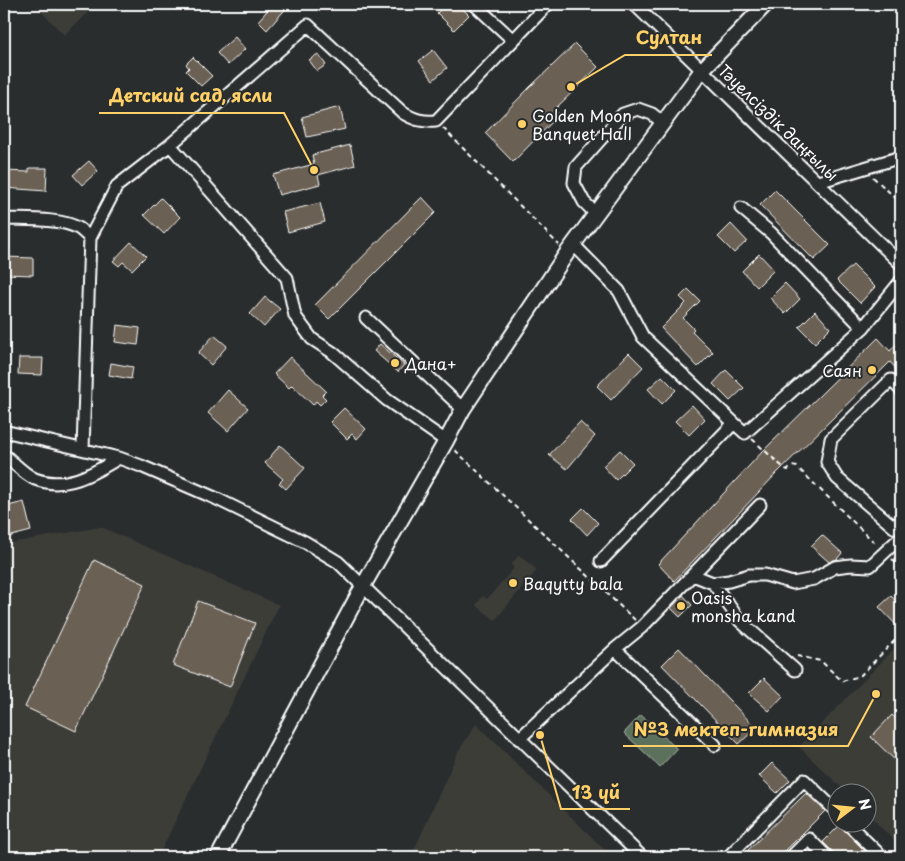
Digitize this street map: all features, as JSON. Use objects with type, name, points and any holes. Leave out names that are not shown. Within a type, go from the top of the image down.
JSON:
[{"type":"main road","points":[[218,857],[363,586],[463,409],[570,249],[702,70],[766,4]]},
{"type":"street","points":[[474,4],[513,40]]},
{"type":"street","points":[[83,450],[90,238],[117,186],[170,145],[308,25],[403,113],[415,120],[426,122],[436,120],[548,4]]},
{"type":"street","name":"Тәуелсіздік даңғылы","points":[[634,4],[901,264]]},
{"type":"street","points":[[596,214],[584,202],[574,183],[576,167],[623,114],[638,109],[652,114],[663,123]]},
{"type":"street","points":[[170,145],[287,278],[296,316],[312,339],[332,352],[387,400],[446,441]]},
{"type":"street","points":[[818,182],[901,157]]},
{"type":"street","points":[[741,208],[771,233],[863,328]]},
{"type":"street","points":[[4,219],[56,222],[72,225],[79,228],[90,238]]},
{"type":"street","points":[[570,249],[619,291],[643,337],[745,433],[863,328],[901,281]]},
{"type":"street","points":[[366,318],[463,409]]},
{"type":"street","points":[[901,390],[891,380],[831,439],[827,462],[836,478],[894,527],[901,521]]},
{"type":"street","points":[[601,561],[734,422]]},
{"type":"street","points":[[4,431],[119,458],[215,498],[304,542],[338,562],[642,857]]},
{"type":"street","points":[[4,455],[34,479],[62,483],[74,482],[98,471],[119,458]]},
{"type":"street","points":[[519,738],[615,649],[642,627],[760,505]]},
{"type":"street","points":[[693,576],[713,583],[749,575],[765,575],[792,583],[814,579],[835,566],[852,564],[870,566],[901,539]]},
{"type":"street","points":[[713,583],[740,620],[795,670]]},
{"type":"street","points":[[615,649],[716,745]]},
{"type":"street","points":[[728,857],[804,780],[828,803]]},
{"type":"street","points":[[858,834],[882,857]]},
{"type":"street","points":[[791,857],[809,839],[827,857]]},
{"type":"path","points":[[436,120],[570,249]]},
{"type":"path","points":[[864,168],[901,203]]},
{"type":"path","points":[[745,433],[785,470],[792,466],[797,468],[901,568]]},
{"type":"path","points":[[446,441],[642,627]]},
{"type":"path","points":[[796,656],[821,661],[842,681],[860,676],[901,634]]},
{"type":"shaded area","points":[[34,4],[97,4],[64,35]]},
{"type":"shaded area","points":[[101,527],[279,605],[158,857],[4,857],[4,544]]},
{"type":"shaded area","name":"Baqytty bala","points":[[519,555],[537,570],[495,620],[476,605],[483,596],[487,599],[514,568],[511,565]]},
{"type":"shaded area","points":[[901,642],[901,847],[878,824],[878,784],[838,784],[799,747]]},
{"type":"shaded area","points":[[476,724],[612,857],[411,857],[458,752]]},
{"type":"green space","points":[[641,715],[677,749],[660,767],[624,733]]},
{"type":"building","points":[[273,4],[290,4],[267,30],[258,21]]},
{"type":"building","points":[[446,4],[458,4],[469,15],[454,30],[437,13]]},
{"type":"building","points":[[235,37],[245,49],[228,65],[217,53]]},
{"type":"building","points":[[575,44],[598,67],[554,110],[559,115],[513,162],[485,133]]},
{"type":"building","points":[[433,50],[447,68],[433,80],[419,61]]},
{"type":"building","points":[[318,54],[326,65],[317,71],[309,60]]},
{"type":"building","points":[[193,57],[212,76],[201,86],[186,71],[189,68],[186,64]]},
{"type":"building","points":[[340,107],[345,129],[307,137],[302,117]]},
{"type":"building","points":[[350,145],[355,165],[318,175],[320,184],[279,195],[273,175],[314,164],[312,155]]},
{"type":"building","points":[[89,161],[98,171],[82,185],[73,175]]},
{"type":"building","points":[[29,168],[47,168],[46,191],[4,188],[4,171],[29,172]]},
{"type":"building","points":[[775,190],[830,245],[814,260],[760,205]]},
{"type":"building","points":[[422,197],[436,212],[329,319],[315,305]]},
{"type":"building","points":[[161,198],[180,217],[164,234],[144,215]]},
{"type":"building","points":[[320,203],[325,222],[288,232],[283,212]]},
{"type":"building","points":[[731,224],[747,241],[734,253],[718,237]]},
{"type":"building","points":[[131,242],[146,256],[132,270],[123,262],[119,266],[113,261]]},
{"type":"building","points":[[759,254],[774,270],[757,287],[742,271]]},
{"type":"building","points":[[5,257],[33,258],[33,275],[4,274]]},
{"type":"building","points":[[853,265],[875,287],[860,303],[837,280]]},
{"type":"building","points":[[785,283],[800,299],[785,314],[770,298]]},
{"type":"building","points":[[688,289],[700,301],[683,318],[694,329],[692,331],[713,352],[698,367],[661,328],[686,303],[680,297]]},
{"type":"building","points":[[265,297],[280,309],[264,327],[250,314]]},
{"type":"building","points":[[815,311],[830,328],[815,343],[799,327]]},
{"type":"building","points":[[117,325],[140,328],[138,345],[115,342]]},
{"type":"building","points":[[214,335],[227,346],[211,365],[198,353]]},
{"type":"building","points":[[878,338],[890,351],[901,339],[901,374],[890,362],[777,473],[674,581],[658,564],[763,451]]},
{"type":"building","points":[[380,344],[404,365],[398,372],[374,351]]},
{"type":"building","points":[[629,353],[643,367],[611,400],[597,386]]},
{"type":"building","points":[[290,357],[326,391],[322,395],[326,399],[320,405],[316,401],[313,405],[292,385],[289,388],[274,374]]},
{"type":"building","points":[[19,358],[43,358],[42,375],[18,374]]},
{"type":"building","points":[[111,363],[133,367],[131,379],[109,375]]},
{"type":"building","points":[[726,370],[744,388],[730,401],[713,384]]},
{"type":"building","points":[[662,376],[676,390],[662,404],[648,389]]},
{"type":"building","points":[[228,390],[248,408],[228,431],[208,413]]},
{"type":"building","points":[[692,405],[705,419],[689,435],[675,421]]},
{"type":"building","points":[[344,408],[366,429],[357,439],[352,434],[347,439],[330,422]]},
{"type":"building","points":[[580,422],[595,436],[567,469],[549,455]]},
{"type":"building","points":[[280,445],[305,468],[286,489],[279,483],[283,479],[265,463]]},
{"type":"building","points":[[620,450],[633,463],[616,480],[603,466]]},
{"type":"building","points":[[24,502],[31,531],[4,538],[4,507]]},
{"type":"building","points":[[583,508],[598,523],[587,535],[572,519]]},
{"type":"building","points":[[822,535],[842,553],[837,559],[829,562],[811,546]]},
{"type":"building","points":[[94,560],[145,584],[76,731],[25,707]]},
{"type":"building","name":"Oasis monsha kand","points":[[683,595],[692,605],[680,617],[671,608]]},
{"type":"building","points":[[891,596],[901,606],[901,630],[879,607]]},
{"type":"building","points":[[198,601],[255,623],[230,687],[173,665]]},
{"type":"building","points":[[679,648],[756,728],[739,744],[662,665]]},
{"type":"building","points":[[764,678],[783,696],[769,711],[749,693]]},
{"type":"building","points":[[892,715],[901,724],[901,729],[897,733],[901,738],[901,766],[871,737]]},
{"type":"building","points":[[772,763],[790,780],[777,793],[759,776]]},
{"type":"building","points":[[806,793],[825,811],[779,857],[741,857]]},
{"type":"building","points":[[831,834],[848,834],[871,857],[838,857],[823,842]]},
{"type":"place","name":"Султан","points":[[571,87]]},
{"type":"place","name":"Golden Moon Banquet Hall","points":[[522,124]]},
{"type":"place","name":"Детский сад, ясли","points":[[314,170]]},
{"type":"place","name":"Дана+","points":[[395,363]]},
{"type":"place","name":"Саян","points":[[872,370]]},
{"type":"place","name":"Baqytty bala","points":[[513,583]]},
{"type":"place","name":"Oasis monsha kand","points":[[681,606]]},
{"type":"place","name":"№3 мектеп-гимназия","points":[[876,694]]},
{"type":"place","name":"13 үй","points":[[540,735]]}]
